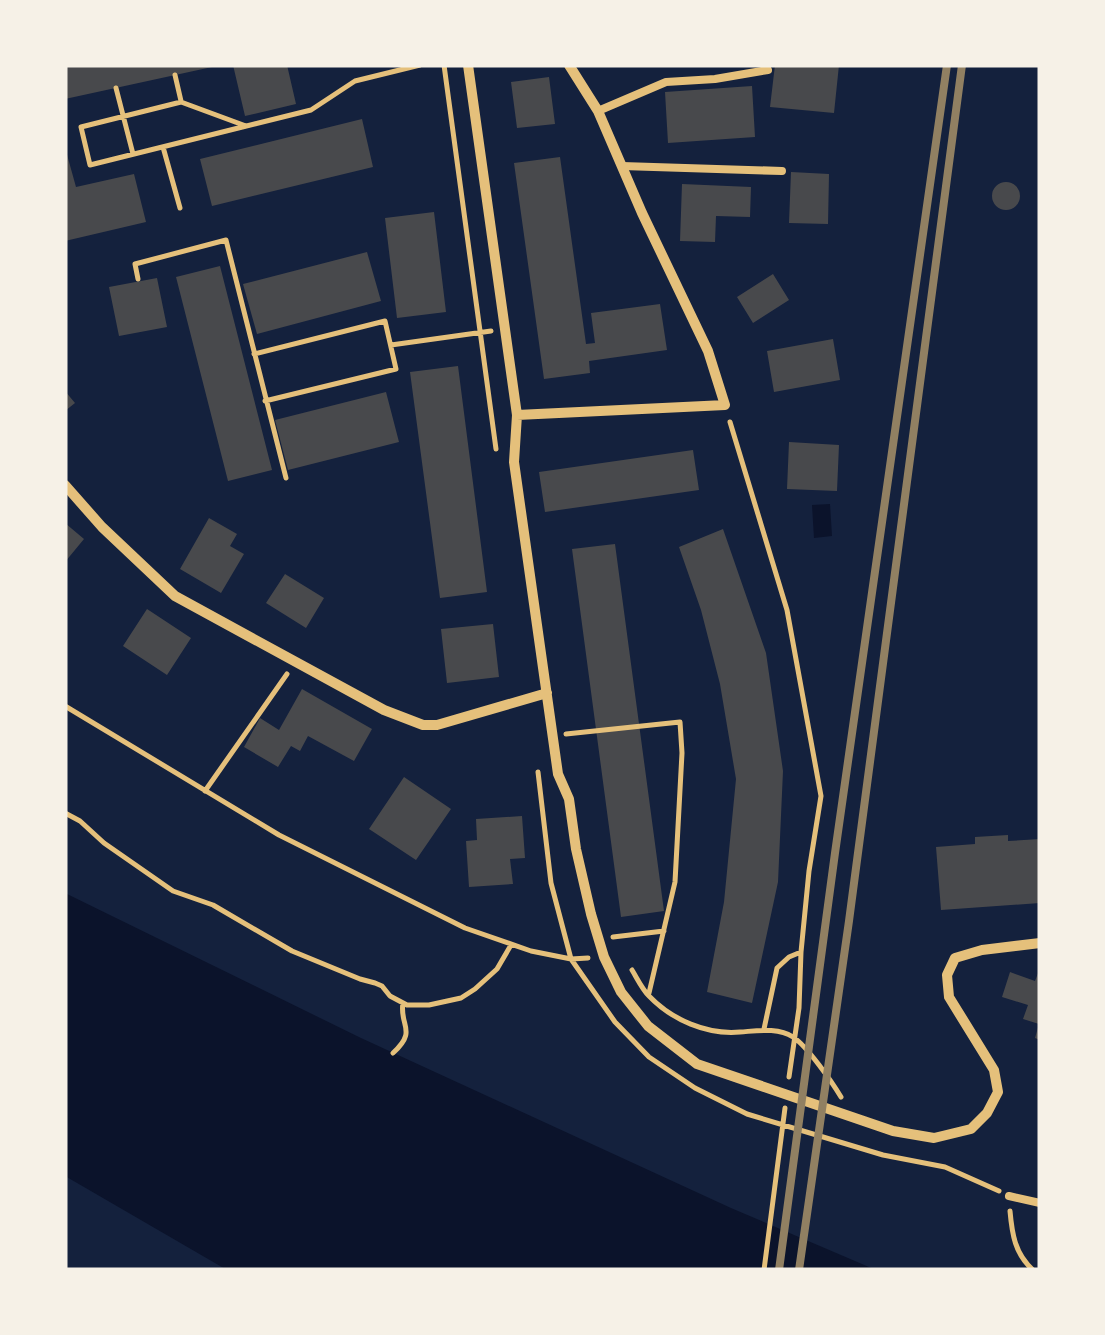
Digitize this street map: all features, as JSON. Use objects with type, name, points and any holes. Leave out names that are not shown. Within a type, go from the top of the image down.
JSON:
[{"type":"street","points":[[468,65],[516,415],[514,462],[558,774],[569,799],[591,914],[604,957],[621,992],[648,1026],[697,1064],[893,1131],[934,1138],[971,1129],[998,1092],[994,1070],[948,997],[947,976],[955,958],[982,950],[1040,943]]},
{"type":"street","points":[[516,415],[725,404],[708,351],[642,214],[598,110],[568,65]]},
{"type":"street","points":[[65,485],[102,527],[174,596],[384,710],[423,726],[437,725],[546,693]]},
{"type":"lane","points":[[598,110],[666,82],[768,70]]},
{"type":"lane","points":[[622,166],[782,171]]},
{"type":"lane","points":[[1008,1196],[1040,1203]]},
{"type":"path","points":[[246,126],[181,102],[81,127],[90,164],[163,147],[311,110],[355,80],[420,65]]},
{"type":"path","points":[[175,75],[181,102]]},
{"type":"path","points":[[116,88],[133,154]]},
{"type":"path","points":[[163,147],[180,208]]},
{"type":"path","points":[[138,279],[135,264],[226,240],[286,478]]},
{"type":"path","points":[[254,354],[385,321],[391,345],[396,369],[265,402]]},
{"type":"path","points":[[391,345],[504,329]]},
{"type":"path","points":[[725,404],[787,610],[821,796],[809,871],[789,1083]]},
{"type":"path","points":[[205,792],[294,663]]},
{"type":"path","points":[[65,706],[279,834],[464,928],[512,945],[570,958]]},
{"type":"path","points":[[553,736],[680,722],[675,882],[648,996]]},
{"type":"path","points":[[65,813],[173,890],[212,905],[292,950],[375,982],[404,1003],[430,1005],[461,998],[497,969],[512,945]]},
{"type":"path","points":[[664,930],[613,937],[648,996],[679,1018],[709,1031],[764,1030],[792,1036],[829,1077],[853,1117]]},
{"type":"path","points":[[764,1030],[777,968],[788,957],[801,952]]},
{"type":"path","points":[[604,957],[624,957]]},
{"type":"path","points":[[393,1052],[406,1034],[404,1003]]},
{"type":"path","points":[[764,1270],[786,1102]]},
{"type":"path","points":[[945,1167],[1008,1196],[1012,1232],[1022,1260],[1033,1270]]},
{"type":"water","points":[[830,504],[832,536],[814,538],[812,505]]},
{"type":"water","points":[[65,893],[361,1038],[731,1208],[876,1270],[227,1270],[65,1176]]},
{"type":"building","points":[[65,65],[212,65],[212,67],[65,99]]},
{"type":"building","points":[[233,65],[287,65],[296,104],[245,116]]},
{"type":"building","points":[[775,65],[839,65],[834,113],[770,107]]},
{"type":"building","points":[[549,77],[555,124],[517,128],[511,82]]},
{"type":"building","points":[[752,86],[755,137],[668,143],[665,92]]},
{"type":"building","points":[[362,119],[373,167],[212,206],[200,159]]},
{"type":"building","points":[[66,151],[76,187],[134,174],[146,222],[65,241]]},
{"type":"building","points":[[560,157],[586,344],[595,343],[591,313],[660,304],[667,350],[589,361],[590,373],[544,379],[514,163]]},
{"type":"building","points":[[791,172],[829,174],[828,224],[789,223]]},
{"type":"building","points":[[1006,182],[1016,186],[1020,196],[1016,206],[1006,210],[996,206],[992,196],[996,186]]},
{"type":"building","points":[[682,184],[751,187],[750,217],[716,216],[715,242],[680,241]]},
{"type":"building","points":[[434,212],[446,312],[397,318],[385,218]]},
{"type":"building","points":[[367,252],[381,301],[257,334],[243,284]]},
{"type":"building","points":[[220,266],[272,470],[228,481],[176,277]]},
{"type":"building","points":[[773,274],[789,300],[753,323],[737,297]]},
{"type":"building","points":[[157,278],[167,327],[119,336],[109,287]]},
{"type":"building","points":[[833,339],[840,380],[774,392],[767,351]]},
{"type":"building","points":[[458,366],[487,592],[440,598],[410,372]]},
{"type":"building","points":[[65,391],[75,403],[65,411]]},
{"type":"building","points":[[386,392],[399,442],[288,470],[275,420]]},
{"type":"building","points":[[789,442],[839,445],[837,491],[787,489]]},
{"type":"building","points":[[693,450],[699,490],[545,512],[539,472]]},
{"type":"building","points":[[209,518],[237,534],[230,546],[244,554],[221,593],[180,569]]},
{"type":"building","points":[[65,523],[84,539],[65,562]]},
{"type":"building","points":[[723,529],[766,653],[783,771],[778,882],[752,1003],[707,992],[724,902],[736,779],[720,684],[701,610],[679,547]]},
{"type":"building","points":[[615,544],[664,911],[621,917],[572,549]]},
{"type":"building","points":[[285,574],[324,598],[306,628],[266,603]]},
{"type":"building","points":[[147,609],[191,638],[167,675],[123,646]]},
{"type":"building","points":[[493,624],[499,677],[447,683],[441,629]]},
{"type":"building","points":[[302,689],[372,729],[354,761],[308,736],[300,751],[291,746],[278,767],[244,747],[260,718],[279,730]]},
{"type":"building","points":[[404,777],[451,809],[416,860],[369,829]]},
{"type":"building","points":[[522,816],[525,858],[510,859],[513,884],[469,887],[466,841],[477,840],[476,819]]},
{"type":"building","points":[[1008,835],[1008,841],[1040,839],[1040,903],[941,910],[936,847],[975,844],[975,837]]},
{"type":"building","points":[[1040,968],[1040,1040],[1035,1038],[1039,1024],[1023,1019],[1028,1005],[1002,997],[1010,972],[1035,981]]},
{"type":"railway","points":[[779,1270],[947,65]]},
{"type":"railway","points":[[799,1270],[962,65]]}]
